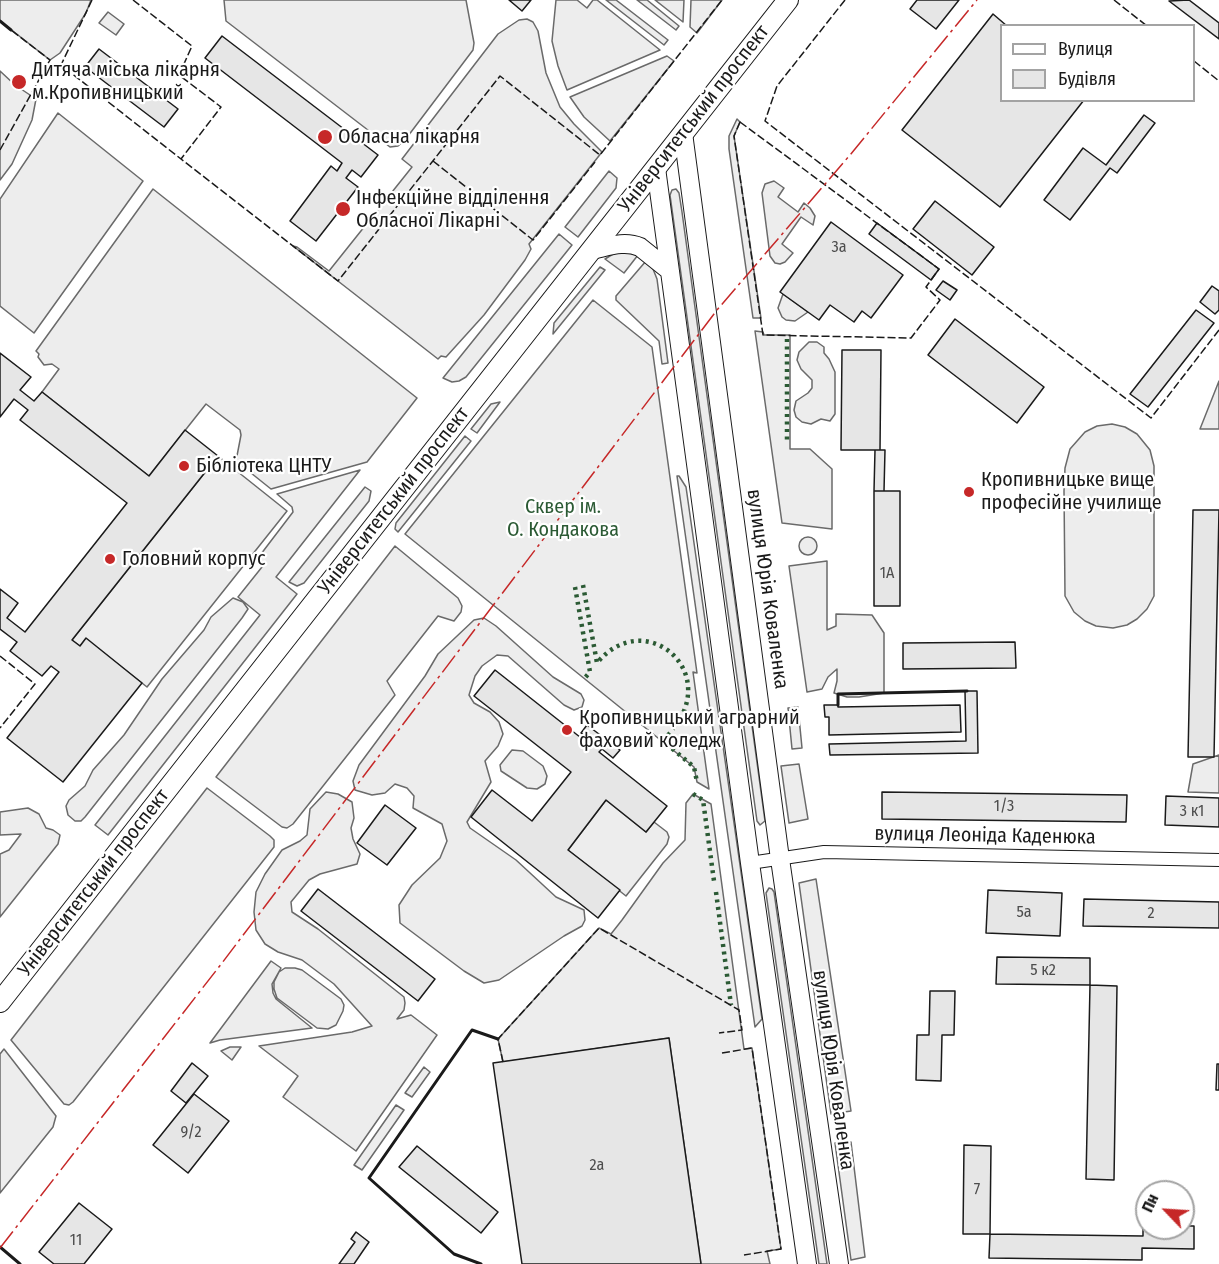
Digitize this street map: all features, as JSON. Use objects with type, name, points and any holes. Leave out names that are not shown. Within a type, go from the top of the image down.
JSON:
[{"type":"main road","name":"Університетський проспект","points":[[0,1002],[788,0]]},
{"type":"main road","name":"вулиця Юрія Коваленка","points":[[683,133],[780,859],[839,1264]]},
{"type":"main road","points":[[656,168],[807,1264]]},
{"type":"main road","points":[[591,250],[620,244],[634,244],[670,272]]},
{"type":"street","points":[[641,186],[661,201]]},
{"type":"street","name":"вулиця Леоніда Каденюка","points":[[750,863],[824,852],[1219,860]]},
{"type":"shaded area","points":[[0,0],[91,0],[86,13],[60,53],[50,60],[0,21]]},
{"type":"shaded area","points":[[224,0],[466,0],[474,43],[473,50],[405,140],[398,146],[390,147],[226,21]]},
{"type":"shaded area","points":[[556,0],[577,0],[587,8],[593,0],[597,0],[660,50],[567,90],[552,41]]},
{"type":"shaded area","points":[[606,0],[616,0],[668,40],[664,45]]},
{"type":"shaded area","points":[[637,0],[647,0],[679,26],[676,30]]},
{"type":"shaded area","points":[[655,0],[684,0],[683,22]]},
{"type":"shaded area","points":[[691,0],[722,0],[697,33],[690,27]]},
{"type":"shaded area","points":[[108,12],[124,24],[116,35],[99,23]]},
{"type":"shaded area","points":[[527,19],[533,22],[538,31],[546,73],[560,107],[602,152],[529,244],[531,249],[525,260],[484,315],[446,357],[441,356],[438,359],[293,246],[329,271],[412,167],[402,159],[498,34],[519,20]]},
{"type":"shaded area","points":[[667,56],[674,61],[610,141],[584,117],[570,97]]},
{"type":"shaded area","points":[[0,71],[15,85],[36,99],[32,120],[12,164],[0,180]]},
{"type":"shaded area","points":[[58,113],[143,181],[34,333],[0,306],[0,199]]},
{"type":"shaded area","points":[[737,119],[740,122],[734,136],[761,318],[753,318],[729,149],[729,136]]},
{"type":"shaded area","points":[[609,171],[617,178],[616,188],[578,237],[565,227]]},
{"type":"shaded area","points":[[774,181],[784,188],[778,197],[798,212],[804,203],[815,216],[813,225],[801,217],[782,244],[793,253],[780,264],[775,263],[770,256],[762,193],[765,184]]},
{"type":"shaded area","points":[[153,189],[417,398],[367,462],[271,489],[236,461],[240,430],[206,404],[149,476],[42,392],[59,369],[52,364],[44,365],[36,351]]},
{"type":"shaded area","points":[[676,189],[679,193],[682,212],[765,821],[760,825],[757,821],[670,195],[672,190]]},
{"type":"shaded area","points":[[559,234],[572,245],[466,377],[452,382],[443,378]]},
{"type":"shaded area","points":[[618,251],[638,255],[624,273],[605,259]]},
{"type":"shaded area","points":[[646,261],[653,269],[657,279],[668,363],[662,364],[659,341],[616,300],[616,296]]},
{"type":"shaded area","points":[[600,267],[605,270],[553,334],[554,323]]},
{"type":"shaded area","points":[[783,294],[808,312],[795,321],[786,320],[778,308]]},
{"type":"shaded area","name":"Сквер ім. О. Кондакова","points":[[593,300],[652,347],[697,673],[693,672],[709,789],[697,782],[694,767],[405,534]]},
{"type":"shaded area","points":[[755,331],[763,332],[764,335],[790,335],[790,449],[810,449],[832,469],[832,529],[782,523]]},
{"type":"shaded area","points":[[809,342],[817,342],[824,347],[824,353],[835,372],[835,414],[830,421],[821,419],[811,424],[802,422],[796,417],[794,410],[796,401],[812,388],[812,380],[801,369],[797,360],[799,352]]},
{"type":"shaded area","points":[[1219,381],[1219,429],[1200,429]]},
{"type":"shaded area","points":[[500,402],[477,433],[471,429],[491,404]]},
{"type":"shaded area","points":[[1112,424],[1125,427],[1137,434],[1150,450],[1154,466],[1154,596],[1147,609],[1137,619],[1127,625],[1113,628],[1096,626],[1085,621],[1074,612],[1065,596],[1064,491],[1065,468],[1070,449],[1085,432],[1097,426]]},
{"type":"shaded area","points":[[465,436],[471,441],[398,532],[395,529],[396,523]]},
{"type":"shaded area","points":[[218,456],[287,511],[147,687],[86,639],[80,646],[72,640]]},
{"type":"shaded area","points":[[360,470],[276,577],[297,594],[108,835],[95,825],[260,615],[238,597],[262,567],[259,561],[261,554],[293,512],[292,507],[277,494]]},
{"type":"shaded area","points":[[677,476],[686,487],[762,1019],[755,1027]]},
{"type":"shaded area","points":[[365,487],[371,491],[369,501],[304,583],[297,586],[289,582]]},
{"type":"shaded area","points":[[808,537],[814,540],[817,546],[814,552],[808,555],[802,552],[799,546],[802,540]]},
{"type":"shaded area","points":[[395,546],[458,598],[462,606],[461,612],[454,621],[438,616],[387,681],[395,695],[293,824],[287,828],[282,827],[216,777]]},
{"type":"shaded area","points":[[827,561],[827,630],[836,626],[836,614],[872,615],[884,633],[884,693],[847,697],[834,693],[837,669],[828,677],[822,689],[807,692],[789,566]]},
{"type":"shaded area","points":[[233,598],[243,602],[248,609],[242,618],[85,817],[81,821],[75,821],[68,815],[66,806],[69,800],[85,786],[93,770],[124,735],[162,679],[204,630],[211,617]]},
{"type":"shaded area","points":[[484,618],[553,677],[581,694],[584,700],[582,707],[574,710],[564,705],[508,656],[497,655],[482,666],[475,676],[469,695],[474,703],[490,712],[499,722],[503,734],[498,746],[485,761],[491,782],[467,822],[470,828],[516,860],[556,897],[584,910],[585,920],[582,926],[499,980],[484,983],[464,971],[400,923],[399,905],[412,885],[440,858],[447,841],[442,824],[413,808],[414,796],[407,788],[395,784],[385,793],[372,795],[355,790],[353,781],[359,765],[425,676],[438,654],[474,620]]},
{"type":"shaded area","points":[[798,707],[802,748],[792,749],[788,708]]},
{"type":"shaded area","points":[[512,750],[523,751],[543,766],[547,776],[545,784],[537,789],[527,788],[501,771],[500,765]]},
{"type":"shaded area","points":[[1219,755],[1219,793],[1188,792],[1193,764]]},
{"type":"shaded area","points":[[799,764],[808,819],[789,823],[781,766]]},
{"type":"shaded area","points":[[207,788],[270,836],[274,840],[274,847],[73,1102],[69,1105],[64,1104],[11,1040]]},
{"type":"shaded area","points":[[326,792],[338,794],[352,802],[354,818],[351,828],[360,854],[357,864],[320,874],[309,880],[291,902],[292,912],[318,929],[404,997],[404,1010],[397,1019],[411,1015],[437,1035],[356,1151],[283,1097],[298,1076],[259,1046],[352,1032],[372,1026],[334,984],[302,960],[278,952],[265,944],[256,930],[254,912],[256,892],[265,874],[282,850],[307,835],[310,809]]},
{"type":"shaded area","points":[[693,794],[711,804],[744,1049],[752,1048],[781,1249],[767,1251],[770,1264],[701,1264],[669,1038],[503,1062],[498,1039],[599,928],[611,934],[663,863],[685,840],[686,803]]},
{"type":"shaded area","points":[[606,800],[646,832],[654,822],[667,832],[669,837],[667,844],[626,896],[568,850]]},
{"type":"shaded area","points":[[28,808],[39,814],[46,828],[60,835],[58,844],[0,917],[0,854],[9,850],[21,834],[0,835],[0,812]]},
{"type":"shaded area","points":[[816,879],[851,1111],[831,1114],[799,883]]},
{"type":"shaded area","points":[[769,888],[774,892],[827,1264],[819,1264],[766,893]]},
{"type":"shaded area","points":[[271,961],[281,968],[272,984],[276,999],[312,1028],[210,1043]]},
{"type":"shaded area","points":[[285,968],[302,970],[341,999],[344,1005],[343,1011],[336,1025],[328,1029],[317,1028],[277,998],[274,982],[279,972]]},
{"type":"shaded area","points":[[230,1047],[241,1047],[232,1060],[221,1051]]},
{"type":"shaded area","points":[[4,1049],[56,1116],[53,1127],[0,1193],[0,1054]]},
{"type":"shaded area","points":[[424,1067],[430,1072],[412,1097],[405,1093]]},
{"type":"shaded area","points":[[396,1105],[404,1110],[362,1170],[354,1165]]},
{"type":"shaded area","points":[[851,1142],[865,1257],[851,1260],[835,1143]]},
{"type":"building","points":[[509,0],[531,0],[522,11]]},
{"type":"building","points":[[917,0],[959,0],[936,29],[910,9]]},
{"type":"building","points":[[1189,0],[1219,23],[1219,39],[1169,1]]},
{"type":"building","points":[[993,14],[1005,24],[1000,24],[1000,102],[1082,102],[1000,207],[902,130]]},
{"type":"building","points":[[222,36],[378,155],[361,177],[352,170],[346,178],[358,187],[316,241],[290,221],[331,166],[337,171],[342,163],[205,58]]},
{"type":"building","points":[[99,49],[178,109],[164,127],[85,67]]},
{"type":"building","points":[[1144,115],[1155,123],[1117,173],[1110,168],[1070,220],[1044,200],[1083,148],[1106,165]]},
{"type":"building","points":[[935,201],[994,247],[972,275],[913,229]]},
{"type":"building","points":[[831,222],[903,275],[871,318],[862,311],[854,322],[830,305],[819,320],[780,292]]},
{"type":"building","points":[[877,223],[939,269],[931,280],[869,234]]},
{"type":"building","points":[[943,281],[957,290],[950,300],[936,290]]},
{"type":"building","points":[[1212,286],[1219,291],[1219,310],[1215,314],[1200,302]]},
{"type":"building","points":[[1196,310],[1214,323],[1148,407],[1130,394]]},
{"type":"building","points":[[955,319],[1044,387],[1017,423],[928,355]]},
{"type":"building","points":[[842,350],[881,350],[880,450],[841,450]]},
{"type":"building","name":"Головний корпус","points":[[0,353],[31,377],[20,390],[34,401],[42,392],[149,476],[185,430],[218,456],[72,640],[80,646],[86,638],[142,683],[63,782],[7,738],[59,672],[51,666],[42,676],[10,651],[17,642],[0,629],[0,589],[18,603],[7,618],[25,632],[127,503],[20,420],[28,410],[14,399],[0,417]]},
{"type":"building","points":[[875,450],[885,450],[884,491],[874,491]]},
{"type":"building","points":[[874,491],[900,491],[900,606],[874,606]]},
{"type":"building","points":[[1193,510],[1219,510],[1214,757],[1188,757]]},
{"type":"building","points":[[1015,642],[1016,668],[903,669],[903,643]]},
{"type":"building","points":[[495,670],[590,745],[592,741],[581,733],[587,725],[620,750],[613,758],[602,749],[599,752],[667,806],[646,832],[606,800],[568,850],[620,890],[598,918],[471,817],[492,790],[532,821],[571,772],[474,696]]},
{"type":"building","points":[[965,691],[977,691],[978,753],[830,755],[829,744],[966,741]]},
{"type":"building","points":[[824,705],[838,705],[838,707],[960,705],[961,732],[829,735],[829,717],[825,717]]},
{"type":"building","points":[[882,792],[1127,795],[1126,822],[882,819]]},
{"type":"building","points":[[1166,796],[1219,798],[1219,827],[1165,825]]},
{"type":"building","points":[[385,805],[416,828],[387,865],[357,843]]},
{"type":"building","points":[[318,889],[435,979],[418,1001],[301,911]]},
{"type":"building","points":[[988,890],[1062,893],[1060,936],[986,933]]},
{"type":"building","points":[[1084,899],[1219,902],[1219,928],[1083,926]]},
{"type":"building","points":[[997,957],[1090,958],[1090,985],[996,984]]},
{"type":"building","points":[[1090,985],[1117,986],[1114,1180],[1086,1179]]},
{"type":"building","points":[[930,991],[955,991],[954,1035],[942,1035],[941,1081],[916,1080],[917,1035],[929,1035]]},
{"type":"building","points":[[669,1038],[701,1264],[522,1264],[493,1063]]},
{"type":"building","points":[[192,1063],[208,1076],[186,1103],[171,1091]]},
{"type":"building","points":[[1217,1064],[1219,1064],[1219,1090],[1216,1090]]},
{"type":"building","points":[[194,1094],[229,1121],[188,1173],[153,1145]]},
{"type":"building","points":[[964,1145],[991,1146],[990,1234],[963,1234]]},
{"type":"building","points":[[417,1146],[498,1212],[481,1233],[399,1167]]},
{"type":"building","points":[[79,1203],[112,1229],[84,1264],[54,1264],[39,1252]]},
{"type":"building","points":[[356,1232],[369,1242],[354,1264],[339,1264],[355,1242],[351,1239]]},
{"type":"building","points":[[990,1234],[1135,1236],[1135,1240],[1194,1240],[1194,1249],[1142,1248],[1142,1260],[989,1258]]},
{"type":"hedge","points":[[787,339],[787,444]]},
{"type":"hedge","points":[[583,585],[597,663],[616,647],[635,641],[654,643],[671,652],[682,667],[688,686],[685,707],[673,729]]},
{"type":"hedge","points":[[575,587],[590,672],[584,679]]},
{"type":"hedge","points":[[670,733],[663,741],[694,767],[697,782]]},
{"type":"hedge","points":[[693,794],[703,800],[714,881]]},
{"type":"hedge","points":[[716,892],[731,1005]]},
{"type":"fence","points":[[92,0],[61,65],[181,159]]},
{"type":"fence","points":[[133,0],[192,46],[179,75],[221,107],[181,159],[338,281],[500,76],[600,155],[722,0]]},
{"type":"fence","points":[[845,0],[777,86],[765,121],[1151,418],[1219,330]]},
{"type":"fence","points":[[1114,0],[1144,24]]},
{"type":"fence","points":[[0,150],[50,60],[11,30]]},
{"type":"fence","points":[[1195,62],[1219,81]]},
{"type":"fence","points":[[740,122],[939,269],[926,287],[940,300],[911,338],[763,335],[734,136],[740,122]]},
{"type":"fence","points":[[433,161],[533,240],[595,162]]},
{"type":"fence","points":[[0,656],[35,684],[0,728]]},
{"type":"fence","points":[[503,1062],[498,1039],[599,928],[739,1010],[742,1030],[719,1033]]},
{"type":"fence","points":[[722,1053],[752,1048],[781,1249],[744,1255]]},
{"type":"wall","points":[[0,21],[11,30]]},
{"type":"wall","points":[[838,705],[838,694],[967,691]]},
{"type":"wall","points":[[481,1264],[454,1254],[369,1178],[472,1030],[498,1039]]},
{"type":"wall","points":[[0,1247],[20,1264]]},
{"type":"power","points":[[0,1248],[222,963],[717,310],[850,155],[977,0]]},
{"type":"place","name":"Дитяча міська лікарня м.Кропивницький","points":[[19,82]]},
{"type":"place","name":"Обласна лікарня","points":[[325,137]]},
{"type":"place","name":"Інфекційне відділення Обласної Лікарні","points":[[343,209]]},
{"type":"place","name":"Бібліотека ЦНТУ","points":[[184,466]]},
{"type":"place","name":"Кропивницьке вище професійне училище","points":[[969,492]]},
{"type":"place","name":"Головний корпус","points":[[110,559]]},
{"type":"place","name":"Кропивницький аграрний фаховий коледж","points":[[567,730]]}]
